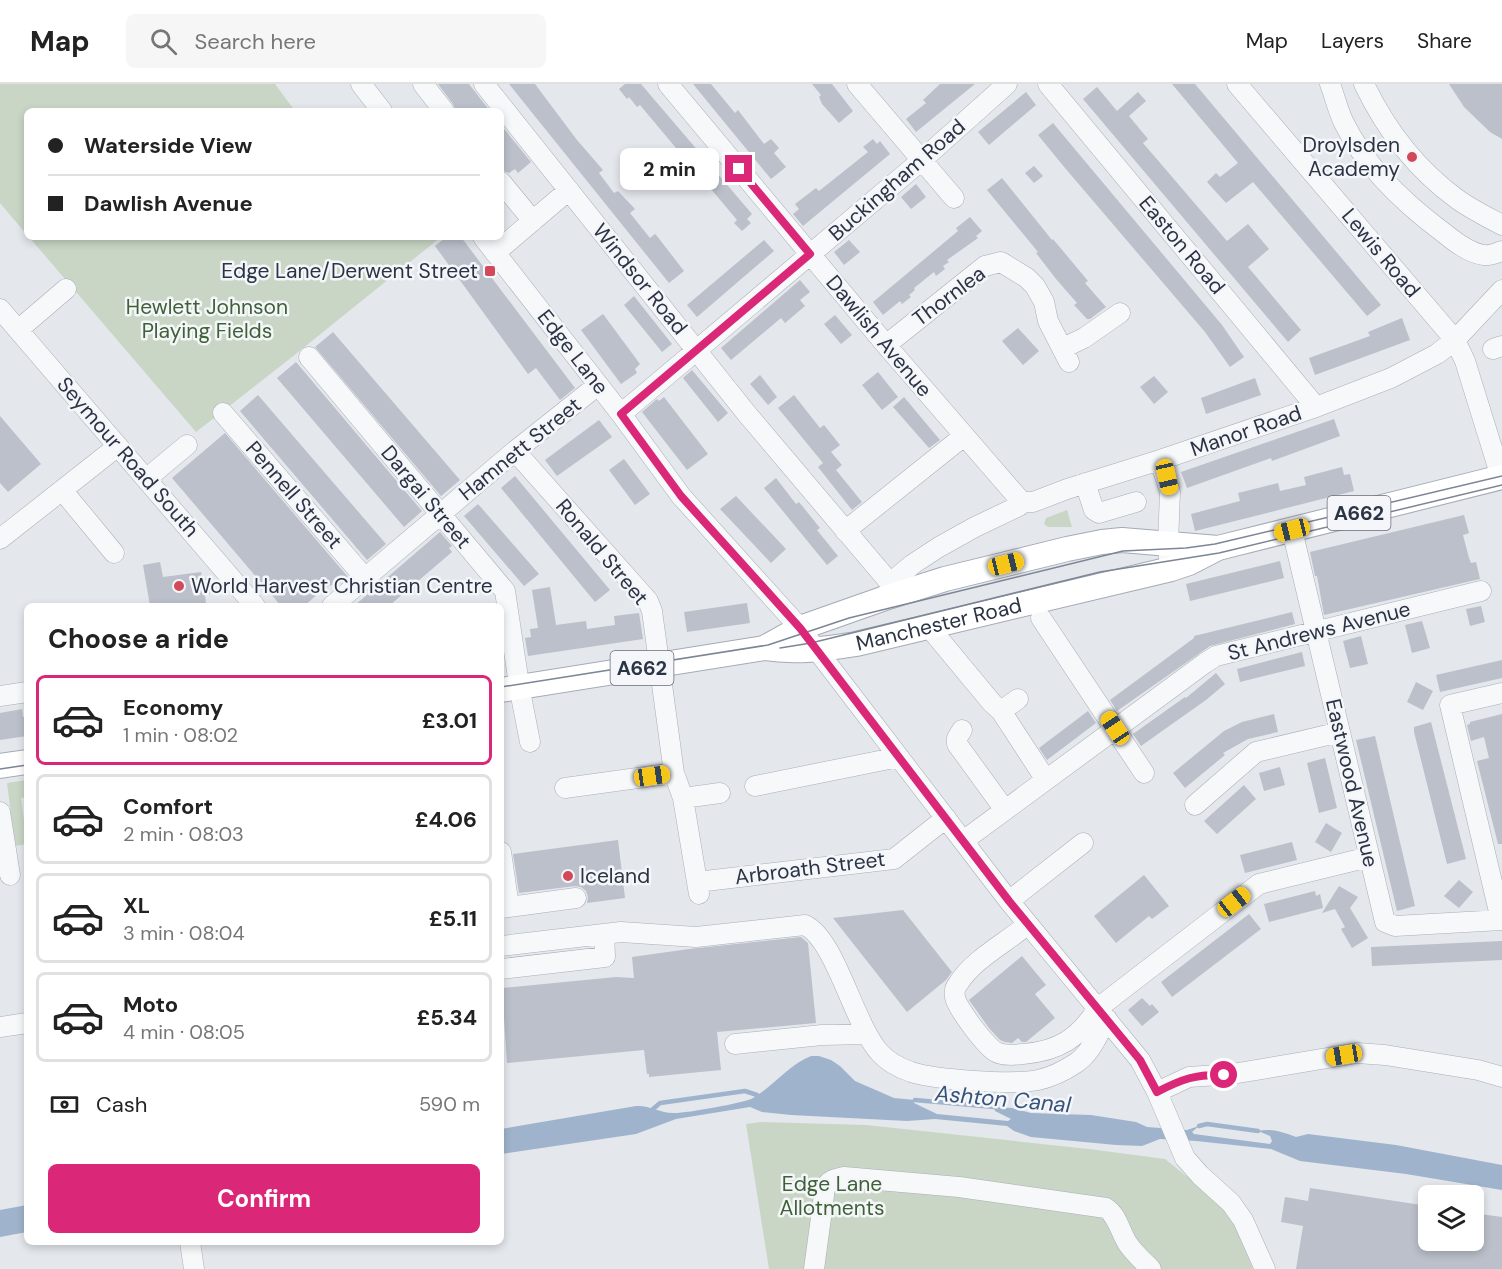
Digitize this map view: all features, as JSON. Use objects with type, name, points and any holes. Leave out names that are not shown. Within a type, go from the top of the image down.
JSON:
[{"type":"main road","name":"Manchester Road","points":[[764,648],[786,652],[856,644],[1171,569],[1189,563],[1218,548],[1501,477]]},
{"type":"main road","name":"Manchester Road","points":[[764,648],[800,628],[889,590],[1102,542],[1132,540],[1218,548]]},
{"type":"main road","name":"A662","points":[[510,688],[764,648]]},
{"type":"main road","points":[[0,766],[24,762]]},
{"type":"street","points":[[361,84],[380,108]]},
{"type":"street","points":[[423,84],[442,108]]},
{"type":"street","name":"Windsor Road","points":[[484,84],[503,108]]},
{"type":"street","name":"Dawlish Avenue","points":[[668,84],[886,345],[1023,502]]},
{"type":"street","points":[[857,84],[954,198]]},
{"type":"street","name":"Buckingham Road","points":[[621,414],[922,160],[1007,84]]},
{"type":"street","name":"Easton Road","points":[[1048,84],[1316,407]]},
{"type":"street","name":"Lewis Road","points":[[1237,84],[1455,340],[1465,361],[1501,477]]},
{"type":"street","points":[[1330,84],[1345,124],[1363,154],[1408,205],[1466,249],[1484,255],[1502,251]]},
{"type":"street","points":[[1364,84],[1383,120],[1402,148],[1430,177],[1458,200],[1502,225]]},
{"type":"street","name":"Windsor Road","points":[[504,109],[747,414],[874,564],[889,590]]},
{"type":"street","points":[[504,186],[533,221]]},
{"type":"street","points":[[495,253],[569,190]]},
{"type":"street","name":"Edge Lane","points":[[485,240],[621,414],[681,496],[800,628],[1009,901],[1140,1060],[1157,1092],[1185,1158],[1231,1203],[1243,1220],[1265,1269]]},
{"type":"street","name":"Thornlea","points":[[886,345],[985,266],[1001,262],[1027,278],[1035,286],[1044,302],[1048,321],[1066,355],[1084,338],[1120,313]]},
{"type":"street","points":[[18,330],[66,289]]},
{"type":"street","name":"Manor Road","points":[[889,590],[913,564],[939,547],[1023,502],[1033,502],[1160,460],[1316,407],[1391,378],[1437,354],[1455,340],[1502,291]]},
{"type":"street","name":"Seymour Road South","points":[[0,309],[252,603]]},
{"type":"street","name":"Dargai Street","points":[[309,357],[505,591],[510,688],[530,742]]},
{"type":"street","name":"Hamnett Street","points":[[336,603],[515,451],[598,385]]},
{"type":"street","name":"Pennell Street","points":[[224,413],[365,578]]},
{"type":"street","points":[[846,531],[964,436]]},
{"type":"street","points":[[146,479],[187,445]]},
{"type":"street","points":[[0,539],[118,446]]},
{"type":"street","name":"Ronald Street","points":[[515,451],[648,601],[652,610],[674,772],[683,798],[698,888]]},
{"type":"street","points":[[1160,460],[1170,492],[1168,544],[1171,569]]},
{"type":"street","points":[[1085,483],[1094,510],[1099,513],[1136,502]]},
{"type":"street","points":[[62,490],[114,553]]},
{"type":"street","name":"Eastwood Avenue","points":[[1292,530],[1385,922],[1395,926],[1501,920]]},
{"type":"street","name":"St Andrews Avenue","points":[[963,841],[1115,728],[1216,657],[1316,630],[1481,591]]},
{"type":"street","points":[[1041,618],[1144,773]]},
{"type":"street","points":[[929,627],[1001,711],[1046,780]]},
{"type":"street","points":[[0,696],[24,692]]},
{"type":"street","points":[[1501,920],[1450,705],[1502,693]]},
{"type":"street","points":[[1001,711],[1018,699]]},
{"type":"street","points":[[962,730],[957,738],[957,744],[1005,810]]},
{"type":"street","points":[[1195,805],[1256,752],[1340,732]]},
{"type":"street","points":[[755,786],[899,757]]},
{"type":"street","points":[[565,788],[674,772]]},
{"type":"street","points":[[683,798],[720,793]]},
{"type":"street","points":[[0,812],[10,875]]},
{"type":"street","name":"Arbroath Street","points":[[698,888],[894,859],[946,818]]},
{"type":"street","points":[[1009,901],[1083,843]]},
{"type":"street","points":[[1028,924],[976,963],[957,984],[954,996],[993,1051],[1010,1055],[1044,1051],[1062,1045],[1259,884],[1369,857]]},
{"type":"street","points":[[505,907],[576,898]]},
{"type":"street","points":[[504,946],[621,932],[696,937],[806,925],[824,941],[866,1034],[881,1055],[888,1061],[910,1071],[946,1077],[1023,1082],[1048,1078],[1077,1062],[1090,1048],[1103,1013]]},
{"type":"street","points":[[504,969],[605,957],[604,934]]},
{"type":"street","points":[[0,1027],[24,1023]]},
{"type":"street","points":[[735,1044],[822,1035],[866,1034]]},
{"type":"street","points":[[1157,1092],[1189,1077],[1232,1074],[1357,1053],[1385,1055],[1478,1070],[1502,1077]]},
{"type":"street","points":[[814,1269],[825,1188],[834,1179],[844,1178],[959,1187],[1106,1208],[1116,1219],[1129,1245],[1151,1269]]},
{"type":"street","points":[[190,1245],[194,1269]]},
{"type":"green space","points":[[0,84],[275,84],[293,108],[24,108],[24,231],[0,203]]},
{"type":"green space","name":"Hewlett Johnson Playing Fields","points":[[32,240],[437,240],[292,357],[196,432]]},
{"type":"green space","points":[[1067,510],[1072,527],[1048,527],[1044,524],[1046,518]]},
{"type":"green space","points":[[24,780],[24,798],[21,798],[24,844],[15,846],[7,783]]},
{"type":"green space","name":"Edge Lane Allotments","points":[[761,1122],[866,1125],[1165,1159],[1226,1208],[1238,1230],[1253,1269],[769,1269],[746,1124]]},
{"type":"water","points":[[811,1056],[831,1060],[855,1081],[894,1098],[915,1100],[914,1103],[937,1114],[1008,1121],[1011,1119],[995,1111],[994,1107],[1012,1108],[1031,1113],[1091,1115],[1136,1122],[1147,1127],[1187,1130],[1199,1126],[1192,1132],[1194,1134],[1270,1144],[1272,1141],[1270,1136],[1258,1131],[1272,1130],[1296,1137],[1308,1134],[1396,1145],[1502,1165],[1502,1190],[1484,1187],[1484,1185],[1300,1161],[1271,1149],[1160,1139],[1142,1146],[1116,1145],[1031,1137],[1007,1126],[935,1119],[907,1121],[791,1115],[762,1112],[750,1107],[676,1119],[636,1134],[504,1154],[504,1128],[636,1106],[679,1113],[736,1103],[759,1094],[795,1065]]},
{"type":"water","points":[[24,1206],[24,1233],[0,1237],[0,1210]]},
{"type":"building","points":[[438,84],[469,84],[488,108],[455,108]]},
{"type":"building","points":[[509,84],[535,84],[603,170],[599,173],[614,193],[618,191],[635,209],[630,213],[650,238],[655,234],[657,236],[684,271],[669,283]]},
{"type":"building","points":[[625,84],[641,84],[752,214],[747,219],[751,223],[742,231],[734,223],[737,220],[700,176],[696,180],[687,170],[672,151],[676,148],[640,105],[637,107],[619,89]]},
{"type":"building","points":[[693,84],[711,84],[735,113],[738,110],[764,144],[771,139],[779,148],[774,153],[786,167],[771,179]]},
{"type":"building","points":[[812,84],[832,84],[853,111],[839,123],[822,104],[819,97],[821,95]]},
{"type":"building","points":[[940,84],[975,84],[916,132],[906,119],[926,103],[923,100]]},
{"type":"building","points":[[1172,84],[1195,84],[1381,305],[1367,316],[1253,182],[1226,203],[1207,182],[1216,173],[1220,177],[1238,163]]},
{"type":"building","points":[[1449,84],[1502,84],[1502,139],[1490,132],[1464,107]]},
{"type":"building","points":[[1097,87],[1117,111],[1138,92],[1146,101],[1129,116],[1148,139],[1143,143],[1227,241],[1248,224],[1269,249],[1248,267],[1301,330],[1288,342],[1083,99]]},
{"type":"building","points":[[1026,92],[1036,105],[989,145],[978,132]]},
{"type":"building","points":[[1053,123],[1222,325],[1244,357],[1230,367],[1205,332],[1038,135]]},
{"type":"building","points":[[504,129],[531,162],[518,173],[515,169],[509,173],[504,171]]},
{"type":"building","points":[[873,139],[877,144],[880,141],[890,154],[803,226],[793,214],[799,209],[795,204],[816,188],[819,191],[868,152],[863,147]]},
{"type":"building","points":[[1034,166],[1043,176],[1034,183],[1025,173]]},
{"type":"building","points":[[1002,178],[1088,281],[1085,283],[1106,307],[1090,319],[1087,319],[1074,305],[1077,303],[987,190]]},
{"type":"building","points":[[916,184],[926,197],[911,209],[901,197]]},
{"type":"building","points":[[970,217],[982,231],[976,236],[978,238],[947,260],[949,262],[943,266],[945,269],[936,276],[934,272],[914,288],[915,290],[909,295],[911,297],[902,304],[900,301],[883,315],[873,302],[958,231],[956,228]]},
{"type":"building","points":[[442,240],[463,240],[575,388],[560,400],[536,368],[528,374],[435,246]]},
{"type":"building","points":[[764,240],[774,251],[697,317],[687,305]]},
{"type":"building","points":[[849,240],[860,252],[844,265],[834,252]]},
{"type":"building","points":[[800,280],[810,292],[800,300],[805,306],[785,323],[781,318],[731,360],[721,348]]},
{"type":"building","points":[[634,296],[672,344],[662,352],[624,305]]},
{"type":"building","points":[[603,314],[640,364],[635,369],[637,373],[621,384],[581,330]]},
{"type":"building","points":[[835,315],[852,335],[841,344],[824,324]]},
{"type":"building","points":[[1402,318],[1410,340],[1315,375],[1309,358],[1370,336],[1368,332]]},
{"type":"building","points":[[1018,328],[1039,351],[1023,365],[1002,341]]},
{"type":"building","points":[[333,332],[460,480],[441,496],[315,347]]},
{"type":"building","points":[[296,362],[422,511],[404,527],[277,378]]},
{"type":"building","points":[[692,370],[728,413],[718,422],[683,378]]},
{"type":"building","points":[[878,372],[898,397],[882,410],[862,385]]},
{"type":"building","points":[[760,375],[777,397],[768,405],[750,384]]},
{"type":"building","points":[[1154,376],[1168,392],[1154,404],[1140,387]]},
{"type":"building","points":[[1255,378],[1261,395],[1206,414],[1201,398]]},
{"type":"building","points":[[258,395],[386,544],[367,560],[240,411]]},
{"type":"building","points":[[794,395],[820,428],[824,425],[840,445],[831,452],[842,465],[836,470],[862,502],[852,510],[818,467],[823,463],[778,408]]},
{"type":"building","points":[[664,397],[708,454],[687,470],[642,412],[657,399],[659,401]]},
{"type":"building","points":[[904,397],[940,440],[929,448],[893,407]]},
{"type":"building","points":[[0,416],[41,464],[8,492],[0,483]]},
{"type":"building","points":[[1334,419],[1340,436],[1187,488],[1181,472]]},
{"type":"building","points":[[599,420],[612,437],[557,476],[545,460]]},
{"type":"building","points":[[225,433],[348,577],[334,588],[332,585],[326,587],[307,603],[278,603],[172,478]]},
{"type":"building","points":[[624,459],[650,494],[635,505],[609,470]]},
{"type":"building","points":[[1342,467],[1344,475],[1350,474],[1354,491],[1195,531],[1191,514],[1240,501],[1238,493],[1278,483],[1280,491],[1306,485],[1304,477]]},
{"type":"building","points":[[515,476],[610,590],[595,602],[501,488]]},
{"type":"building","points":[[776,478],[796,504],[799,502],[820,528],[817,530],[838,556],[827,565],[764,488]]},
{"type":"building","points":[[736,496],[786,549],[771,563],[720,509]]},
{"type":"building","points":[[478,504],[539,574],[524,586],[464,516]]},
{"type":"building","points":[[1464,515],[1469,533],[1463,535],[1469,558],[1471,563],[1476,562],[1480,579],[1324,615],[1310,552]]},
{"type":"building","points":[[440,532],[452,546],[449,548],[452,552],[392,603],[357,603]]},
{"type":"building","points":[[1280,561],[1284,578],[1190,601],[1186,584]]},
{"type":"building","name":"World Harvest Christian Centre","points":[[160,562],[163,577],[201,572],[202,579],[208,578],[210,588],[210,594],[205,595],[206,603],[149,603],[143,565]]},
{"type":"building","points":[[550,587],[556,625],[586,621],[587,629],[615,625],[614,616],[639,613],[643,639],[528,656],[525,638],[531,637],[530,629],[538,628],[532,590]]},
{"type":"building","points":[[747,603],[750,623],[687,632],[684,612]]},
{"type":"building","points":[[1481,606],[1485,622],[1470,626],[1466,609]]},
{"type":"building","points":[[1292,612],[1295,624],[1210,646],[1117,711],[1110,700],[1194,636]]},
{"type":"building","points":[[1422,621],[1430,648],[1412,653],[1405,625]]},
{"type":"building","points":[[1361,636],[1368,664],[1350,668],[1343,641]]},
{"type":"building","points":[[1302,652],[1305,666],[1240,682],[1237,669]]},
{"type":"building","points":[[1502,660],[1502,678],[1440,692],[1436,675]]},
{"type":"building","points":[[1216,673],[1225,684],[1141,746],[1133,734],[1186,698]]},
{"type":"building","points":[[1416,682],[1433,691],[1423,710],[1407,702]]},
{"type":"building","points":[[22,709],[24,736],[0,740],[0,713]]},
{"type":"building","points":[[1088,711],[1096,723],[1047,760],[1039,748]]},
{"type":"building","points":[[1274,714],[1278,732],[1248,739],[1223,753],[1225,755],[1185,788],[1173,773],[1224,731],[1242,722]]},
{"type":"building","points":[[1502,714],[1502,844],[1498,844],[1477,761],[1489,758],[1484,737],[1471,741],[1467,725],[1470,722]]},
{"type":"building","points":[[1431,722],[1466,859],[1447,864],[1414,732],[1414,727]]},
{"type":"building","points":[[1375,736],[1415,906],[1397,911],[1356,740]]},
{"type":"building","points":[[1325,758],[1337,808],[1319,813],[1307,763]]},
{"type":"building","points":[[1280,767],[1285,785],[1264,791],[1259,773]]},
{"type":"building","points":[[1244,785],[1256,799],[1217,834],[1204,821]]},
{"type":"building","points":[[1326,823],[1342,833],[1331,852],[1315,842]]},
{"type":"building","points":[[618,840],[625,898],[587,903],[586,891],[575,886],[519,893],[513,854]]},
{"type":"building","points":[[1292,842],[1297,860],[1245,873],[1240,855]]},
{"type":"building","points":[[1144,875],[1169,906],[1152,919],[1149,916],[1116,943],[1094,916]]},
{"type":"building","points":[[1459,880],[1473,892],[1459,908],[1444,896]]},
{"type":"building","points":[[1339,886],[1358,897],[1350,908],[1368,938],[1352,948],[1341,929],[1345,927],[1335,909],[1322,913]]},
{"type":"building","points":[[1315,891],[1316,896],[1320,894],[1323,908],[1269,922],[1264,904]]},
{"type":"building","points":[[903,910],[952,972],[946,980],[907,1012],[833,918]]},
{"type":"building","points":[[1249,914],[1261,929],[1172,997],[1161,982]]},
{"type":"building","points":[[801,937],[808,943],[816,1023],[717,1032],[721,1070],[649,1077],[644,1050],[507,1063],[504,988],[616,977],[634,978],[632,957]]},
{"type":"building","points":[[1502,941],[1502,960],[1372,966],[1371,947]]},
{"type":"building","points":[[1022,956],[1046,985],[1035,994],[1055,1018],[1026,1042],[1018,1038],[1012,1043],[1005,1042],[989,1028],[969,1000]]},
{"type":"building","points":[[1142,998],[1159,1012],[1142,1026],[1128,1010]]},
{"type":"building","points":[[1310,1188],[1418,1204],[1418,1251],[1484,1251],[1484,1215],[1502,1217],[1502,1269],[1296,1269],[1303,1226],[1281,1222],[1285,1197],[1308,1201]]},
{"type":"waterway","points":[[653,1109],[660,1103],[745,1091],[757,1095]]},
{"type":"waterway","name":"Ashton Canal","points":[[915,1100],[994,1107]]},
{"type":"waterway","points":[[1199,1126],[1207,1124],[1258,1131]]},
{"type":"tram line","points":[[504,687],[768,645],[849,618],[1123,551],[1215,544],[1502,476]]},
{"type":"tram line","points":[[780,648],[811,643],[1100,572],[1219,553],[1502,485]]},
{"type":"tram line","points":[[0,769],[24,765]]},
{"type":"place","name":"Droylsden Academy","points":[[1412,157]]},
{"type":"place","name":"Edge Lane/Derwent Street","points":[[490,271]]},
{"type":"place","name":"World Harvest Christian Centre","points":[[179,586]]},
{"type":"place","name":"Iceland","points":[[568,876]]},
{"type":"route","points":[[739,169],[810,254],[621,414],[681,496],[800,628],[1009,901],[1140,1060],[1157,1092],[1189,1077],[1208,1074],[1224,1075]]}]
